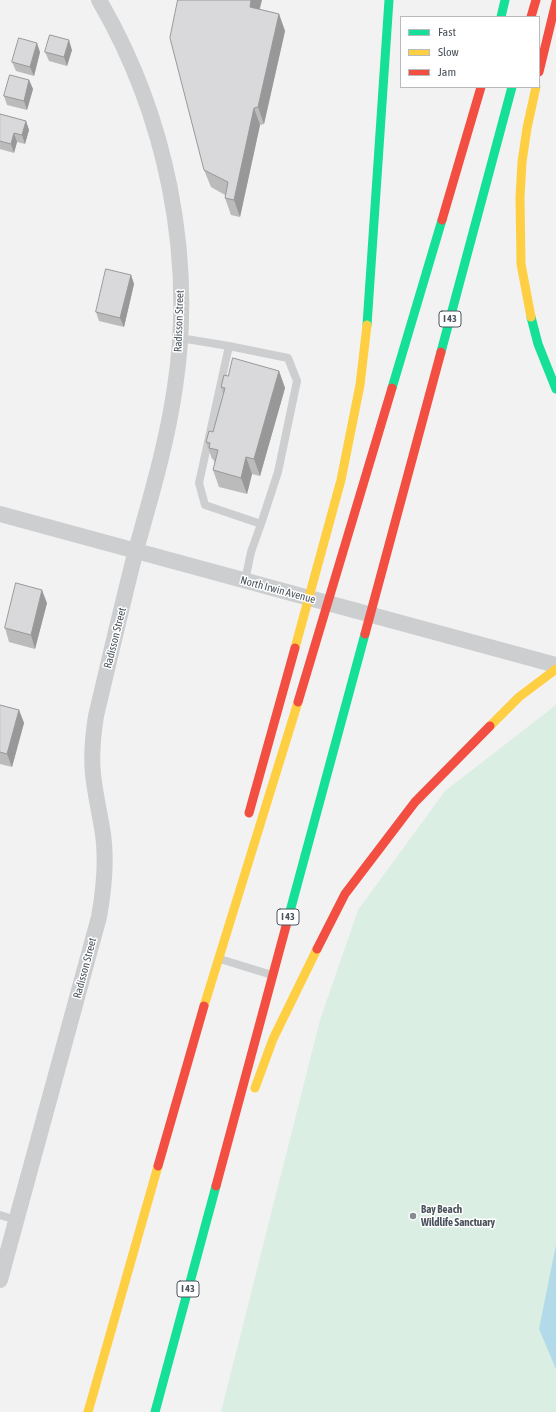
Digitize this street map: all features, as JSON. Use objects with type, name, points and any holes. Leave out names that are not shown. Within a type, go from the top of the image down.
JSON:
[{"type":"highway","points":[[247,822],[252,799],[327,534],[344,466],[360,385],[366,339],[389,0]]},
{"type":"highway","points":[[501,16],[505,0]]},
{"type":"highway","points":[[531,16],[536,0]]},
{"type":"highway","points":[[540,68],[556,2]]},
{"type":"highway","points":[[88,1412],[188,1060],[311,657],[481,88]]},
{"type":"highway","name":"I 43","points":[[155,1412],[512,88]]},
{"type":"highway","points":[[536,88],[527,128],[522,162],[520,197],[521,264],[527,304],[536,337],[556,389]]},
{"type":"highway","points":[[251,1099],[273,1039],[294,992],[345,894],[415,802],[519,698],[556,669]]},
{"type":"highway","points":[[219,959],[239,860]]},
{"type":"highway","points":[[221,1167],[245,1112]]},
{"type":"street","name":"Radisson Street","points":[[0,1280],[102,898],[105,866],[103,835],[92,773],[92,741],[96,716],[136,551],[166,438],[176,386],[180,338],[181,289],[178,246],[173,204],[162,152],[146,101],[130,61],[112,22],[99,0]]},
{"type":"street","name":"North Irwin Avenue","points":[[0,514],[556,665]]},
{"type":"lane","points":[[180,338],[288,358],[297,381],[278,472],[251,552],[246,581]]},
{"type":"lane","points":[[229,346],[199,483],[205,505],[261,524]]},
{"type":"lane","points":[[219,959],[272,975]]},
{"type":"lane","points":[[0,1216],[16,1220]]},
{"type":"green space","name":"Bay Beach Wildlife Sanctuary","points":[[556,705],[556,1412],[221,1412],[320,1020],[358,910],[445,791]]},
{"type":"water","points":[[556,1245],[556,1369],[539,1329]]},
{"type":"building","points":[[178,0],[251,0],[250,7],[279,14],[258,107],[254,108],[234,200],[225,198],[228,182],[204,170],[170,38]]},
{"type":"building","points":[[50,35],[69,40],[64,57],[45,52]]},
{"type":"building","points":[[19,38],[37,43],[30,67],[12,62]]},
{"type":"building","points":[[10,75],[29,80],[24,101],[4,96]]},
{"type":"building","points":[[0,114],[26,121],[22,135],[14,133],[11,144],[0,141]]},
{"type":"building","points":[[106,269],[131,275],[120,318],[96,312]]},
{"type":"building","points":[[233,358],[279,371],[254,459],[246,457],[241,478],[213,470],[218,450],[209,448],[210,443],[206,442],[209,431],[213,432],[225,388],[221,387],[224,375],[228,376]]},
{"type":"building","points":[[16,583],[42,590],[31,635],[5,628]]},
{"type":"building","points":[[0,705],[19,710],[7,754],[0,752]]},
{"type":"traffic: fast","points":[[367,325],[389,0]]},
{"type":"traffic: fast","points":[[501,16],[505,0]]},
{"type":"traffic: fast","points":[[441,352],[512,88]]},
{"type":"traffic: fast","points":[[392,388],[442,220]]},
{"type":"traffic: fast","points":[[531,317],[538,344],[556,389]]},
{"type":"traffic: fast","points":[[289,915],[365,634]]},
{"type":"traffic: fast","points":[[155,1412],[216,1186]]},
{"type":"traffic: slow","points":[[531,317],[521,264],[520,197],[522,162],[527,128],[536,88]]},
{"type":"traffic: slow","points":[[295,648],[341,480],[360,385],[367,325]]},
{"type":"traffic: slow","points":[[490,726],[519,697],[556,669]]},
{"type":"traffic: slow","points":[[204,1006],[298,702]]},
{"type":"traffic: slow","points":[[255,1088],[273,1039],[317,949]]},
{"type":"traffic: slow","points":[[88,1412],[158,1166]]},
{"type":"traffic: jam","points":[[531,16],[536,0]]},
{"type":"traffic: jam","points":[[540,68],[556,2]]},
{"type":"traffic: jam","points":[[442,220],[481,88]]},
{"type":"traffic: jam","points":[[365,634],[441,352]]},
{"type":"traffic: jam","points":[[298,702],[392,388]]},
{"type":"traffic: jam","points":[[249,813],[295,648]]},
{"type":"traffic: jam","points":[[317,949],[345,894],[415,802],[490,726]]},
{"type":"traffic: jam","points":[[216,1186],[289,915]]},
{"type":"traffic: jam","points":[[158,1166],[204,1006]]},
{"type":"place","name":"Bay Beach Wildlife Sanctuary","points":[[413,1216]]}]
